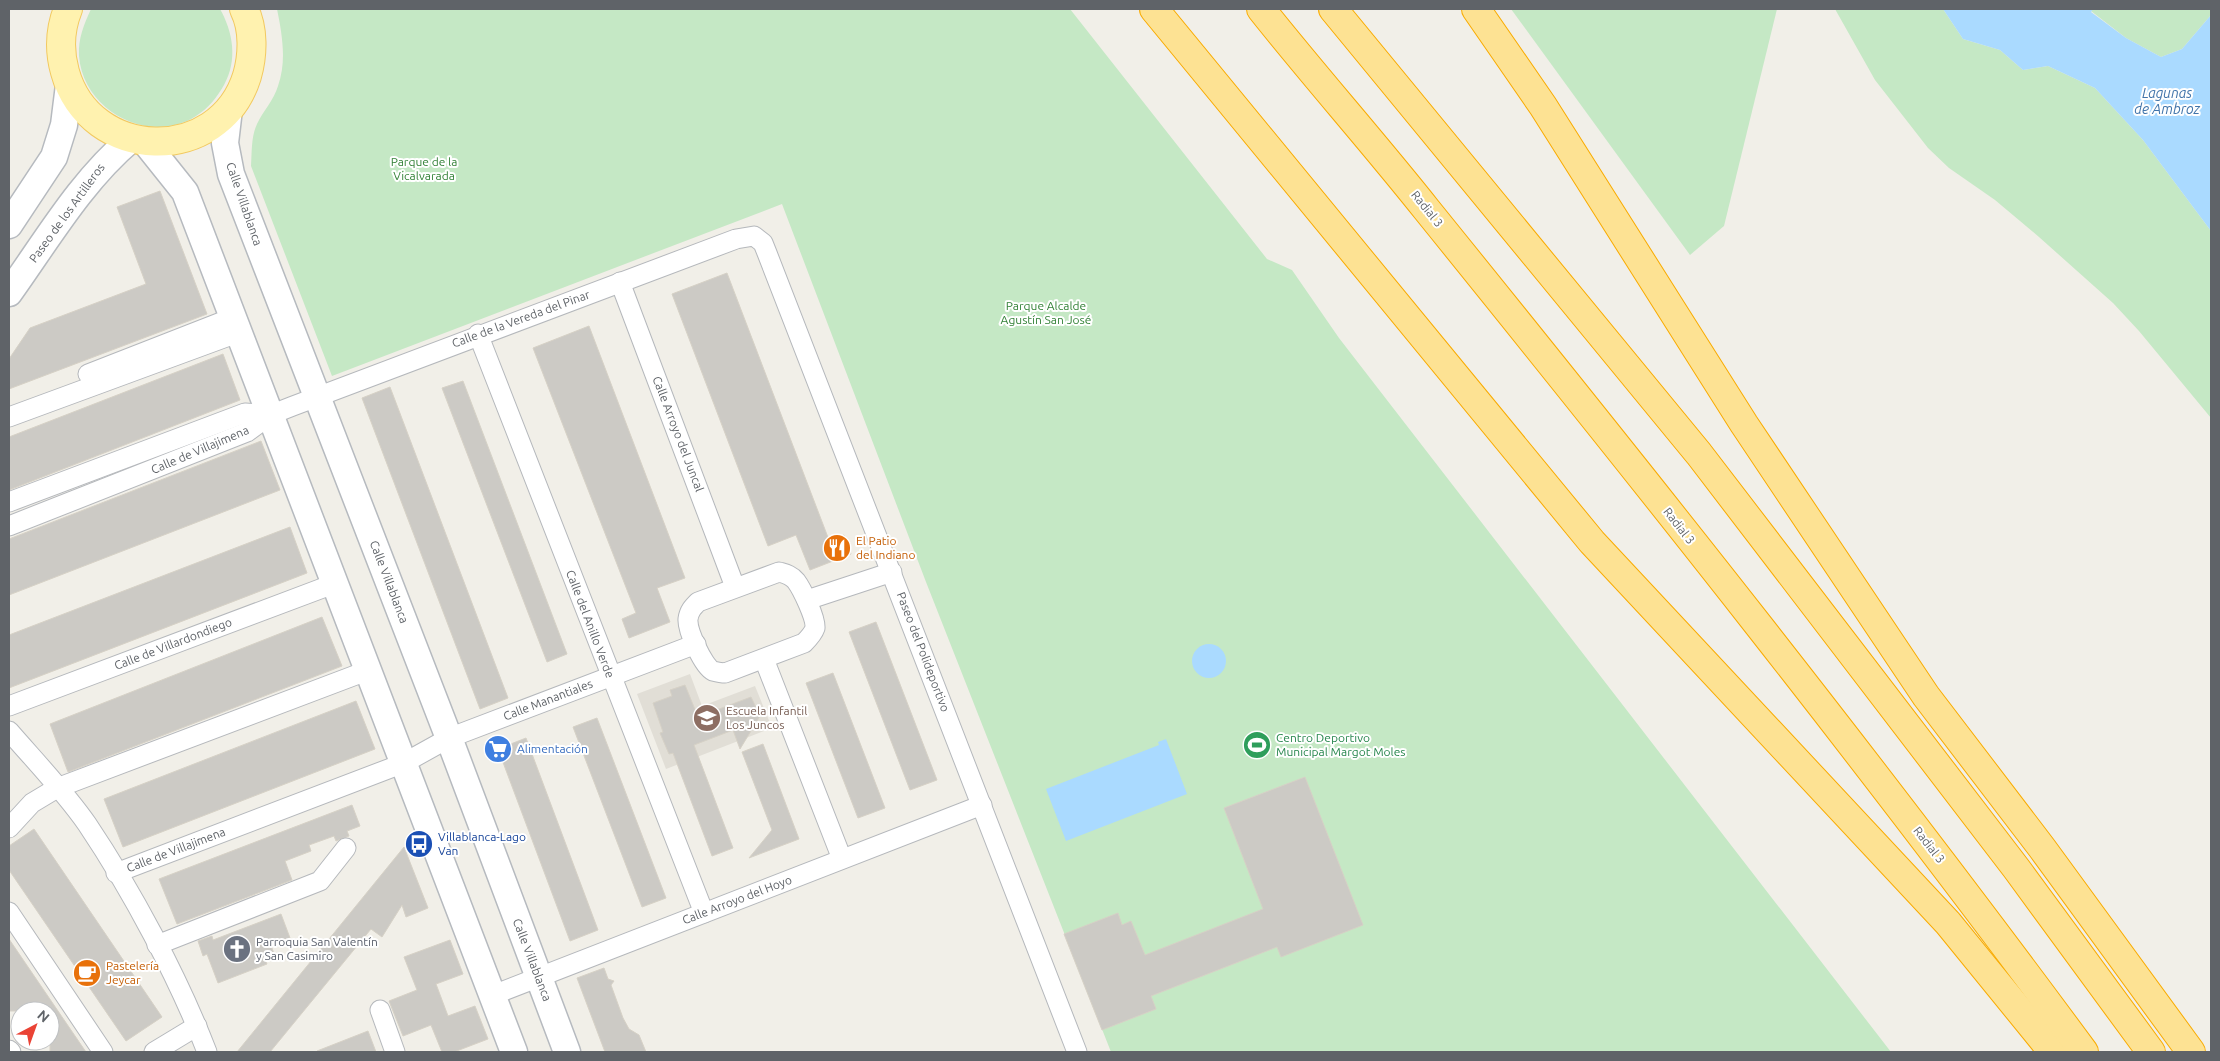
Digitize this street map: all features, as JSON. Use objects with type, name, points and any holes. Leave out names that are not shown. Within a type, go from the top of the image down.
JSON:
[{"type":"highway","points":[[1154,9],[1592,542],[1948,923],[2053,1052]]},
{"type":"highway","name":"Radial 3","points":[[1261,9],[1425,207],[1659,500],[1972,900],[2084,1052]]},
{"type":"highway","points":[[1333,9],[1699,454],[2016,868],[2151,1052]]},
{"type":"highway","points":[[1476,9],[1543,106],[1744,424],[1926,696],[2042,848],[2191,1052]]},
{"type":"main road","points":[[63,16],[61,59],[69,85],[84,109],[105,128],[138,140],[169,142],[192,136],[212,125],[229,109],[243,87],[251,63],[252,37],[244,9]]},
{"type":"main road","points":[[9,225],[54,157],[64,125],[69,85]]},
{"type":"main road","name":"Calle Villablanca","points":[[229,109],[225,143],[231,174],[449,738],[567,1052]]},
{"type":"main road","points":[[138,140],[186,192],[514,1052]]},
{"type":"main road","name":"Paseo de los Artilleros","points":[[9,293],[88,181],[107,159],[138,140]]},
{"type":"street","name":"Calle de la Vereda del Pinar","points":[[270,415],[478,334],[736,239],[754,236],[763,243],[767,253]]},
{"type":"street","name":"Paseo del Polideportivo","points":[[767,253],[1077,1052]]},
{"type":"street","name":"Calle Arroyo del Juncal","points":[[620,282],[735,587]]},
{"type":"street","points":[[9,406],[237,324]]},
{"type":"street","points":[[9,416],[237,324]]},
{"type":"street","name":"Calle del Anillo Verde","points":[[478,334],[610,677],[704,913]]},
{"type":"street","name":"Calle de Villajimena","points":[[9,502],[245,413],[270,415]]},
{"type":"street","name":"Calle de Villajimena","points":[[9,526],[247,432],[270,415]]},
{"type":"street","points":[[779,572],[788,574],[796,580],[807,600],[815,626],[811,636],[804,643],[725,673],[712,671],[703,662],[688,621],[690,610],[698,602],[779,572]]},
{"type":"street","points":[[807,600],[892,572]]},
{"type":"street","name":"Calle de Villardondiego","points":[[9,706],[336,583]]},
{"type":"street","name":"Calle Manantiales","points":[[404,763],[449,738],[696,644]]},
{"type":"street","points":[[764,659],[842,860]]},
{"type":"street","points":[[9,828],[32,803],[57,788],[369,670]]},
{"type":"street","name":"Calle de Villajimena","points":[[9,731],[86,823],[157,945],[197,1026],[207,1052]]},
{"type":"street","name":"Calle de Villajimena","points":[[116,873],[404,763]]},
{"type":"street","name":"Calle Arroyo del Hoyo","points":[[493,995],[982,805]]},
{"type":"street","points":[[157,945],[320,881],[346,848]]},
{"type":"street","points":[[9,912],[103,1052]]},
{"type":"street","points":[[380,1010],[395,1052]]},
{"type":"street","points":[[154,1052],[197,1026]]},
{"type":"shaded area","name":"Escuela Infantil Los Juncos","points":[[690,674],[702,706],[755,686],[772,728],[666,769],[637,694]]},
{"type":"green space","points":[[91,9],[220,9],[228,27],[232,46],[231,66],[224,85],[205,109],[196,116],[178,124],[159,127],[140,125],[122,118],[106,107],[92,93],[83,76],[79,44]]},
{"type":"green space","points":[[277,9],[1070,9],[1267,259],[1292,270],[1339,338],[1891,1052],[1111,1052],[926,582],[782,204],[332,376],[251,166],[255,129],[276,91],[281,77],[282,38]]},
{"type":"green space","points":[[1511,9],[1777,9],[1724,226],[1690,255]]},
{"type":"green space","points":[[1835,9],[1943,9],[1963,39],[2000,50],[2023,70],[2048,66],[2095,88],[2143,140],[2211,231],[2211,418],[2139,331],[2113,303],[1995,200],[1949,168],[1928,148],[1875,80]]},
{"type":"green space","points":[[2093,9],[2211,9],[2211,15],[2182,49],[2161,57],[2126,38],[2091,11]]},
{"type":"water","name":"Lagunas de Ambroz","points":[[1943,9],[2093,9],[2091,12],[2126,38],[2161,57],[2182,49],[2211,15],[2211,231],[2143,140],[2095,88],[2048,66],[2023,70],[2000,50],[1963,39]]},
{"type":"water","points":[[1209,644],[1221,649],[1226,661],[1221,673],[1209,678],[1197,673],[1192,661],[1197,649]]},
{"type":"water","points":[[1166,739],[1187,794],[1066,841],[1046,789],[1159,745],[1158,742]]},
{"type":"building","points":[[160,191],[207,314],[9,389],[9,359],[30,328],[146,284],[117,207]]},
{"type":"building","points":[[727,273],[829,540],[844,535],[851,554],[810,570],[796,535],[768,546],[672,294]]},
{"type":"building","points":[[589,326],[685,578],[657,588],[670,622],[629,638],[622,619],[636,613],[533,348]]},
{"type":"building","points":[[223,354],[240,400],[9,490],[9,437]]},
{"type":"building","points":[[463,381],[567,654],[547,662],[442,388]]},
{"type":"building","points":[[390,387],[508,698],[480,709],[362,398]]},
{"type":"building","points":[[261,441],[280,490],[9,595],[9,539]]},
{"type":"building","points":[[290,527],[307,573],[9,688],[9,635]]},
{"type":"building","points":[[322,617],[342,666],[68,772],[50,724]]},
{"type":"building","points":[[876,622],[937,780],[910,790],[849,632]]},
{"type":"building","points":[[833,673],[885,808],[858,818],[806,683]]},
{"type":"building","points":[[685,685],[698,717],[751,697],[760,716],[740,749],[733,730],[694,745],[733,848],[712,856],[673,753],[669,754],[660,733],[663,732],[653,703],[672,696],[670,690]]},
{"type":"building","points":[[356,701],[375,749],[123,847],[104,799]]},
{"type":"building","points":[[597,718],[666,898],[642,907],[573,727]]},
{"type":"building","points":[[526,738],[598,930],[570,941],[498,749]]},
{"type":"building","points":[[763,744],[799,839],[749,858],[772,830],[742,752]]},
{"type":"building","points":[[1305,777],[1363,925],[1281,957],[1277,947],[1151,996],[1156,1009],[1102,1030],[1064,934],[1118,913],[1122,925],[1131,921],[1145,955],[1263,909],[1224,808]]},
{"type":"building","points":[[352,805],[360,826],[347,831],[349,836],[336,841],[334,836],[309,845],[311,851],[285,861],[292,880],[177,924],[159,879]]},
{"type":"building","points":[[34,829],[162,1017],[126,1041],[9,870],[9,846]]},
{"type":"building","points":[[404,847],[428,908],[406,917],[402,905],[382,937],[371,929],[270,1052],[237,1052]]},
{"type":"building","name":"Parroquia San Valentín y San Casimiro","points":[[281,914],[290,938],[271,945],[274,954],[264,958],[267,964],[218,983],[207,954],[203,956],[198,941],[212,936],[213,940]]},
{"type":"building","points":[[9,939],[51,1001],[10,1001],[9,1011]]},
{"type":"building","points":[[450,940],[463,974],[436,984],[448,1016],[475,1006],[488,1039],[454,1052],[442,1052],[431,1025],[403,1036],[389,1001],[417,990],[404,957]]},
{"type":"building","points":[[604,968],[608,979],[614,981],[611,985],[623,1018],[629,1029],[639,1035],[646,1052],[605,1052],[577,978]]},
{"type":"building","points":[[60,1014],[86,1052],[50,1052],[60,1051]]},
{"type":"building","points":[[368,1031],[376,1052],[317,1052],[317,1051]]},
{"type":"place","name":"El Patio del Indiano","points":[[837,548]]},
{"type":"place","name":"Escuela Infantil Los Juncos","points":[[707,718]]},
{"type":"place","name":"Centro Deportivo Municipal Margot Moles","points":[[1257,745]]},
{"type":"place","name":"Alimentación","points":[[498,749]]},
{"type":"place","name":"Villablanca-Lago Van","points":[[419,844]]},
{"type":"place","name":"Parroquia San Valentín y San Casimiro","points":[[237,949]]},
{"type":"place","name":"Pastelería Jeycar","points":[[87,973]]},
{"type":"park label","name":"Parque de la Vicalvarada","points":[[424,169]]},
{"type":"park label","name":"Parque Alcalde Agustín San José","points":[[1046,313]]}]
